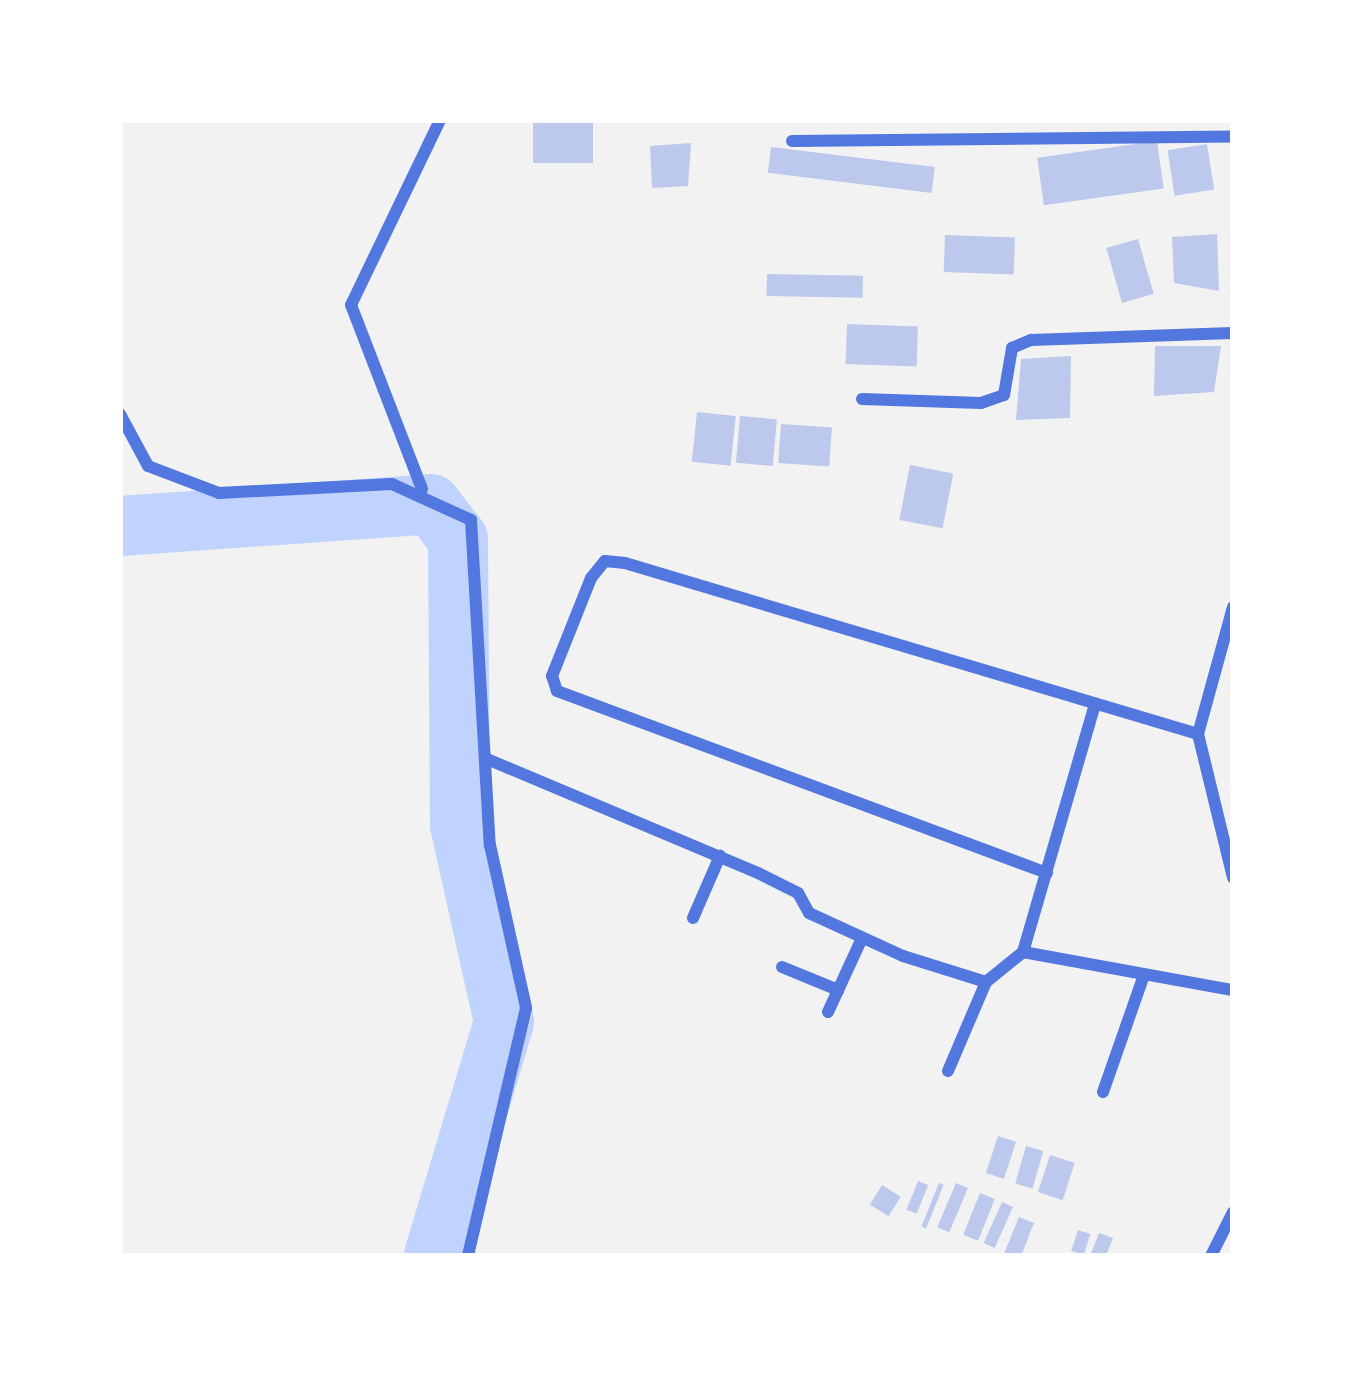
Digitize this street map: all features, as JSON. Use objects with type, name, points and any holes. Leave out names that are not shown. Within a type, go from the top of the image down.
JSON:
[{"type":"street","points":[[422,489],[351,305],[440,120]]},
{"type":"street","points":[[792,141],[1233,136]]},
{"type":"street","points":[[862,400],[981,403],[1004,395],[1012,348],[1031,340],[1233,334]]},
{"type":"street","points":[[120,414],[148,466],[219,494],[274,498],[422,489],[471,520],[490,845],[526,1008],[468,1256]]},
{"type":"street","points":[[1047,873],[557,691],[552,676],[605,561],[1198,734]]},
{"type":"street","points":[[1233,607],[1198,734],[1233,878]]},
{"type":"street","points":[[948,1071],[986,982],[1023,952],[1095,704]]},
{"type":"street","points":[[487,759],[720,856],[862,938],[986,982]]},
{"type":"street","points":[[693,918],[720,856]]},
{"type":"street","points":[[828,1012],[862,938]]},
{"type":"street","points":[[1023,952],[1233,990]]},
{"type":"street","points":[[782,967],[838,990]]},
{"type":"street","points":[[1103,1092],[1144,975]]},
{"type":"street","points":[[1211,1256],[1228,1236],[1233,1212]]},
{"type":"building","points":[[533,120],[593,120],[593,163],[533,163]]},
{"type":"building","points":[[1157,141],[1164,189],[1044,205],[1037,158]]},
{"type":"building","points":[[691,143],[688,186],[652,188],[650,146]]},
{"type":"building","points":[[1207,144],[1214,189],[1175,196],[1167,150]]},
{"type":"building","points":[[771,147],[935,167],[932,193],[768,173]]},
{"type":"building","points":[[1217,234],[1219,291],[1174,283],[1172,237]]},
{"type":"building","points":[[945,235],[1015,237],[1014,274],[944,272]]},
{"type":"building","points":[[1138,239],[1154,294],[1122,303],[1106,248]]},
{"type":"building","points":[[767,274],[863,276],[863,298],[767,296]]},
{"type":"building","points":[[847,324],[918,326],[917,366],[846,364]]},
{"type":"building","points":[[1155,346],[1221,346],[1214,392],[1154,396]]},
{"type":"building","points":[[1071,356],[1070,418],[1016,420],[1021,359]]},
{"type":"building","points":[[697,412],[736,416],[731,466],[692,462]]},
{"type":"building","points":[[740,416],[777,419],[773,466],[736,463]]},
{"type":"building","points":[[781,424],[832,428],[829,466],[778,463]]},
{"type":"building","points":[[910,465],[953,473],[943,528],[899,520]]},
{"type":"building","points":[[998,1136],[1016,1142],[1004,1179],[986,1173]]},
{"type":"building","points":[[1026,1146],[1043,1151],[1033,1188],[1015,1183]]},
{"type":"building","points":[[1050,1155],[1075,1163],[1063,1200],[1038,1192]]},
{"type":"building","points":[[918,1181],[928,1185],[917,1214],[906,1210]]},
{"type":"building","points":[[939,1183],[944,1185],[926,1228],[921,1227]]},
{"type":"building","points":[[956,1183],[968,1188],[949,1232],[937,1227]]},
{"type":"building","points":[[882,1185],[901,1197],[888,1216],[870,1205]]},
{"type":"building","points":[[980,1193],[995,1199],[978,1241],[963,1235]]},
{"type":"building","points":[[1002,1202],[1013,1207],[995,1248],[984,1243]]},
{"type":"building","points":[[1019,1217],[1034,1223],[1021,1256],[1003,1256]]},
{"type":"building","points":[[1078,1230],[1090,1234],[1084,1255],[1071,1251]]},
{"type":"building","points":[[1099,1233],[1113,1238],[1106,1256],[1090,1256]]},
{"type":"waterway","points":[[120,526],[431,504],[458,539],[460,825],[504,1022],[434,1256]]}]
